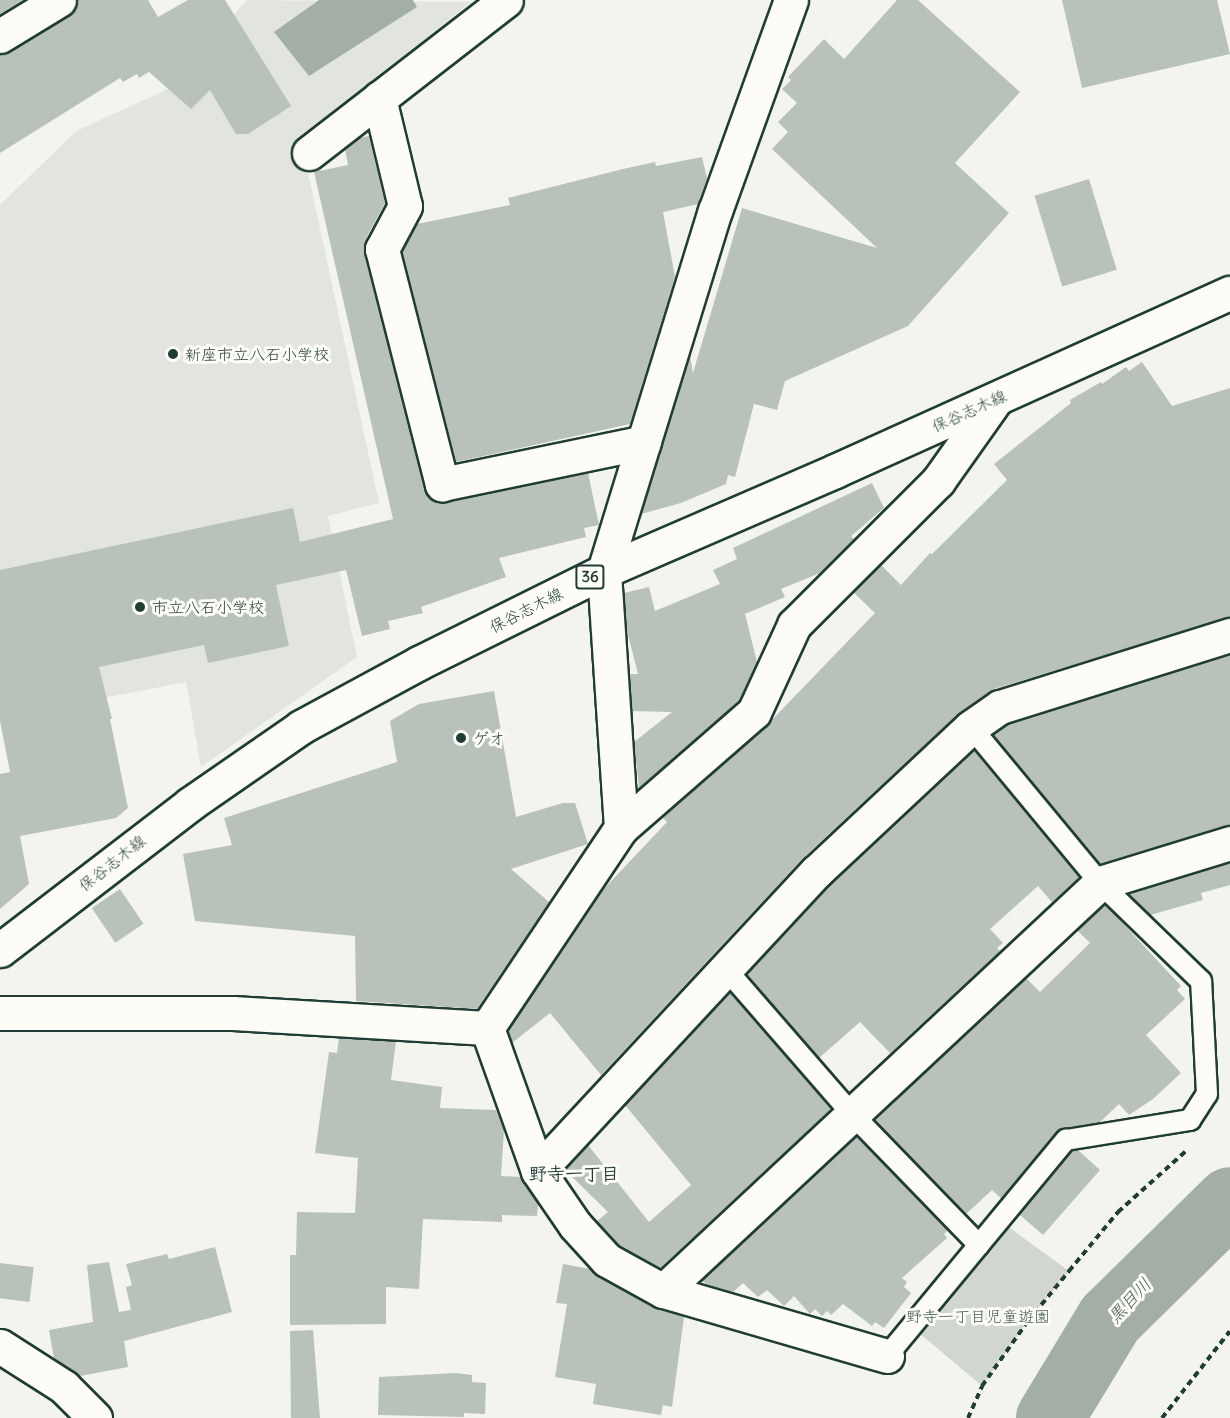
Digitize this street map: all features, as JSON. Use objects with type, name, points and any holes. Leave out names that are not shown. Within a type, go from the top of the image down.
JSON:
[{"type":"street","points":[[0,36],[59,0]]},
{"type":"street","points":[[309,153],[506,0]]},
{"type":"street","points":[[621,828],[604,571],[715,211],[791,0]]},
{"type":"street","points":[[379,98],[405,206],[382,249],[442,484],[644,442]]},
{"type":"street","name":"保谷志木線","points":[[0,950],[190,804],[302,727],[419,663],[604,571],[1229,297]]},
{"type":"street","points":[[487,1028],[621,828],[754,712],[794,625],[938,481],[996,399]]},
{"type":"street","points":[[538,1171],[816,872],[971,727],[1000,707],[1230,635]]},
{"type":"street","points":[[663,1291],[1100,883],[1230,843]]},
{"type":"street","points":[[0,1013],[233,1013],[487,1028]]},
{"type":"street","points":[[487,1028],[538,1171],[575,1225],[607,1260],[663,1291],[887,1356]]},
{"type":"street","points":[[0,1346],[64,1388],[95,1418]]},
{"type":"lane","points":[[887,1356],[1066,1140],[1190,1120],[1207,1094],[1201,981],[1100,883],[971,727]]},
{"type":"lane","points":[[725,968],[853,1115],[979,1245]]},
{"type":"path","points":[[968,1418],[982,1386],[1028,1321],[1076,1262],[1118,1212],[1193,1146]]},
{"type":"path","points":[[1162,1418],[1230,1331]]},
{"type":"shaded area","name":"新座市立八石小学校","points":[[247,0],[471,2],[301,140],[379,503],[328,516],[357,657],[201,767],[186,682],[0,718],[0,205],[76,131],[168,89]]},
{"type":"shaded area","points":[[319,0],[413,0],[417,7],[309,76],[274,32]]},
{"type":"green space","name":"野寺一丁目児童遊園","points":[[999,1220],[1069,1271],[1028,1321],[982,1386],[912,1327]]},
{"type":"building","points":[[0,0],[23,0],[0,14]]},
{"type":"building","points":[[78,0],[148,0],[158,17],[188,0],[225,0],[291,106],[248,134],[236,134],[210,90],[191,109],[149,72],[139,78],[137,74],[123,82],[120,78],[0,153],[0,55],[10,52],[69,16]]},
{"type":"building","points":[[897,0],[918,0],[1020,92],[955,163],[1009,213],[908,326],[785,381],[777,410],[754,404],[735,477],[728,475],[726,484],[681,503],[641,514],[690,356],[693,373],[742,208],[877,248],[772,149],[788,132],[778,122],[797,103],[782,89],[791,80],[788,77],[824,39],[844,59]]},
{"type":"building","points":[[1062,0],[1217,0],[1230,54],[1082,88]]},
{"type":"building","points":[[369,136],[385,203],[365,240],[364,254],[428,496],[436,502],[446,502],[588,473],[599,525],[584,528],[586,537],[499,558],[506,577],[421,607],[423,613],[388,621],[390,629],[362,636],[346,570],[276,585],[289,646],[208,663],[204,645],[99,667],[112,719],[110,719],[128,808],[116,818],[20,836],[29,884],[0,909],[0,774],[10,772],[0,721],[0,570],[293,508],[300,542],[393,519],[314,172],[348,165],[345,149],[359,138]]},
{"type":"building","points":[[702,157],[707,178],[698,204],[663,212],[675,277],[630,424],[456,462],[402,251],[417,224],[510,205],[508,198],[623,169],[655,162],[656,166]]},
{"type":"building","points":[[1089,179],[1117,270],[1062,287],[1034,196]]},
{"type":"building","points":[[1142,362],[1172,406],[1230,388],[1230,617],[994,689],[960,712],[802,859],[601,1075],[550,1013],[512,1043],[508,1031],[599,894],[667,822],[662,817],[766,726],[875,613],[853,592],[881,565],[901,585],[930,553],[932,554],[1007,480],[994,464],[1071,403],[1070,400],[1101,382],[1102,384],[1126,367],[1129,371]]},
{"type":"building","points":[[872,483],[884,508],[851,536],[854,539],[820,573],[781,589],[785,597],[745,614],[757,662],[739,701],[639,788],[634,742],[672,712],[632,711],[630,674],[638,674],[627,631],[624,593],[649,587],[655,611],[720,584],[713,570],[737,559],[733,548]]},
{"type":"building","points":[[1230,655],[1230,825],[1099,864],[993,735],[1008,724]]},
{"type":"building","points":[[494,691],[516,817],[563,803],[575,803],[588,844],[511,869],[549,902],[477,1009],[356,1001],[355,936],[195,921],[183,854],[232,845],[224,818],[397,762],[390,721],[419,704]]},
{"type":"building","points":[[974,750],[1079,877],[1052,902],[1038,886],[990,929],[1003,943],[997,948],[1000,951],[890,1053],[860,1022],[819,1058],[746,974],[829,885]]},
{"type":"building","points":[[1230,863],[1230,885],[1201,893],[1203,900],[1150,915],[1128,894]]},
{"type":"building","points":[[120,889],[143,924],[115,943],[92,908]]},
{"type":"building","points":[[1105,904],[1181,986],[1177,990],[1185,999],[1146,1035],[1181,1073],[1153,1099],[1129,1115],[1119,1104],[1099,1123],[1064,1128],[1057,1132],[1002,1199],[992,1190],[966,1214],[874,1120],[1026,978],[1040,992],[1090,943],[1077,930]]},
{"type":"building","points":[[730,992],[831,1109],[660,1268],[619,1245],[597,1221],[608,1212],[565,1170],[588,1145],[649,1222],[691,1185],[625,1105]]},
{"type":"building","points":[[339,1038],[396,1041],[391,1080],[442,1087],[440,1108],[496,1110],[504,1130],[501,1176],[520,1177],[538,1204],[537,1216],[502,1215],[502,1222],[423,1219],[419,1289],[386,1287],[386,1324],[290,1325],[290,1255],[296,1255],[297,1212],[355,1213],[358,1158],[315,1153],[329,1052],[337,1053]]},
{"type":"building","points":[[857,1136],[948,1230],[944,1234],[947,1238],[902,1278],[907,1282],[904,1287],[911,1293],[884,1328],[875,1322],[872,1326],[843,1304],[831,1315],[827,1311],[822,1316],[815,1309],[810,1314],[794,1296],[784,1306],[767,1290],[758,1297],[743,1283],[733,1292],[706,1284],[702,1280]]},
{"type":"building","points":[[1078,1150],[1100,1170],[1043,1235],[1020,1215],[1072,1151]]},
{"type":"building","points":[[215,1247],[232,1312],[124,1341],[128,1367],[80,1376],[54,1358],[49,1330],[93,1322],[87,1265],[109,1262],[119,1312],[131,1310],[126,1287],[132,1285],[126,1264],[167,1254],[169,1259]]},
{"type":"building","points":[[0,1263],[34,1267],[29,1302],[0,1298]]},
{"type":"building","points":[[563,1264],[590,1269],[654,1308],[684,1317],[672,1407],[663,1405],[661,1415],[593,1404],[596,1384],[555,1377],[567,1304],[556,1303]]},
{"type":"building","points":[[313,1330],[320,1418],[291,1418],[290,1331]]},
{"type":"building","points":[[456,1373],[472,1375],[472,1382],[486,1383],[485,1414],[464,1413],[464,1417],[378,1415],[379,1377]]},
{"type":"waterway","name":"黒目川","points":[[1050,1418],[1110,1319],[1230,1201]]},
{"type":"place","name":"新座市立八石小学校","points":[[173,354]]},
{"type":"place","name":"市立八石小学校","points":[[140,607]]},
{"type":"place","name":"ゲオ","points":[[461,738]]},
{"type":"district","name":"野寺一丁目","points":[[574,1174]]}]
